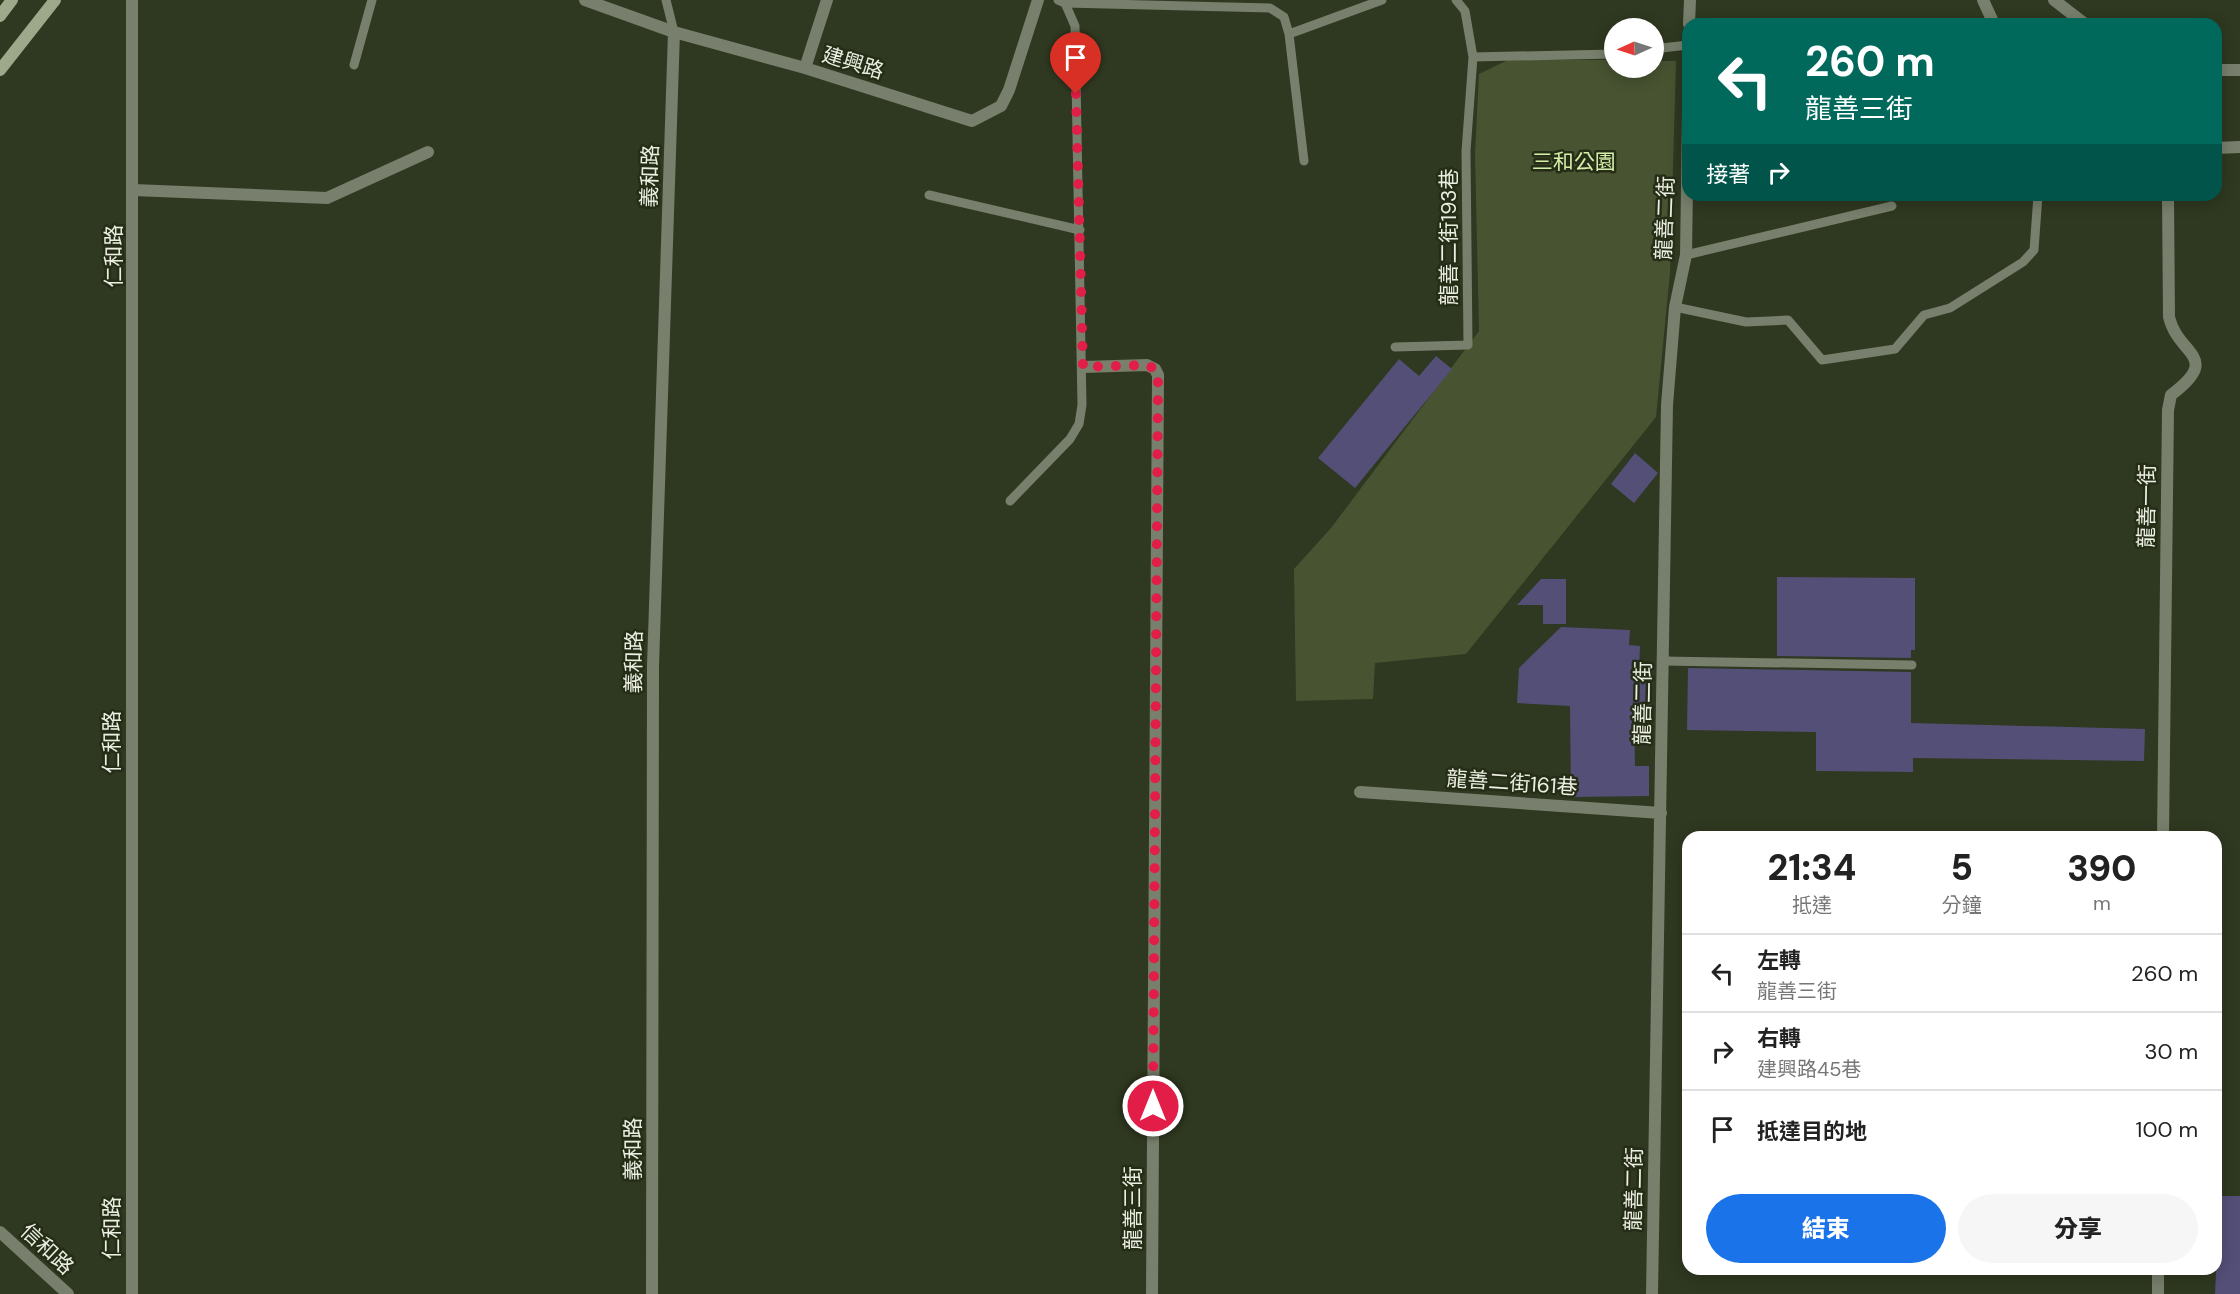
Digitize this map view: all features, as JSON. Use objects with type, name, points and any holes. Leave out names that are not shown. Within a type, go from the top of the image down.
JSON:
[{"type":"street","points":[[0,16],[12,0]]},
{"type":"street","points":[[0,70],[55,0]]},
{"type":"street","name":"仁和路","points":[[132,0],[134,190],[131,803],[132,1294]]},
{"type":"street","name":"建興路","points":[[585,0],[674,32],[805,68],[972,120],[1001,106],[1009,90],[1038,0]]},
{"type":"street","points":[[805,68],[827,0]]},
{"type":"street","points":[[1689,18],[1690,0]]},
{"type":"street","points":[[1983,0],[1991,18]]},
{"type":"street","points":[[2054,0],[2077,18]]},
{"type":"street","name":"義和路","points":[[652,1294],[653,666],[674,32]]},
{"type":"street","points":[[2222,70],[2240,70]]},
{"type":"street","points":[[2222,148],[2240,147]]},
{"type":"street","points":[[134,190],[327,198],[428,152]]},
{"type":"street","name":"龍善二街","points":[[1652,1294],[1667,405],[1675,307],[1686,255],[1687,201]]},
{"type":"street","name":"龍善一街","points":[[2163,831],[2168,410],[2170,395],[2190,380],[2195,365],[2191,350],[2174,332],[2169,317],[2168,201]]},
{"type":"street","name":"龍善三街","points":[[1083,367],[1147,365],[1155,369],[1158,375],[1152,1294]]},
{"type":"street","name":"龍善二街161巷","points":[[1360,792],[1660,813]]},
{"type":"street","name":"信和路","points":[[0,1232],[68,1294]]},
{"type":"street","points":[[2158,1275],[2158,1294]]},
{"type":"lane","points":[[354,65],[372,0]]},
{"type":"lane","points":[[666,0],[674,32]]},
{"type":"lane","points":[[1289,34],[1382,0]]},
{"type":"lane","name":"龍善二街193巷","points":[[1395,347],[1468,345],[1466,151],[1473,57],[1465,11],[1456,0]]},
{"type":"lane","points":[[1010,501],[1070,439],[1079,424],[1083,367],[1075,26],[1062,1],[1270,8],[1284,17],[1289,34],[1304,161]]},
{"type":"lane","points":[[1664,48],[1682,46]]},
{"type":"lane","points":[[1473,57],[1604,54]]},
{"type":"lane","points":[[929,195],[1080,230]]},
{"type":"lane","points":[[1675,307],[1746,322],[1788,320],[1822,360],[1895,349],[1924,315],[1950,308],[2023,262],[2034,250],[2037,201]]},
{"type":"lane","points":[[1686,255],[1892,206]]},
{"type":"lane","points":[[1663,661],[1912,665]]},
{"type":"green space","name":"三和公園","points":[[1508,60],[1604,60],[1604,78],[1664,78],[1664,61],[1676,61],[1670,273],[1656,417],[1466,654],[1375,663],[1373,699],[1296,701],[1294,569],[1331,528],[1479,331],[1475,154],[1479,74]]},
{"type":"building","points":[[1436,356],[1452,369],[1355,488],[1318,458],[1399,359],[1419,376]]},
{"type":"building","points":[[1635,453],[1658,473],[1634,503],[1611,484]]},
{"type":"building","points":[[1777,577],[1915,578],[1915,650],[1911,650],[1911,658],[1777,656]]},
{"type":"building","points":[[1541,579],[1566,579],[1566,624],[1543,624],[1543,605],[1517,605]]},
{"type":"building","points":[[1561,627],[1630,630],[1629,645],[1640,646],[1639,670],[1653,671],[1651,710],[1634,709],[1635,766],[1649,766],[1649,796],[1571,797],[1570,706],[1517,703],[1519,668]]},
{"type":"building","points":[[1688,668],[1911,672],[1911,723],[2145,729],[2144,761],[1913,758],[1913,772],[1816,771],[1816,732],[1687,730]]},
{"type":"building","points":[[2222,1196],[2240,1196],[2240,1294],[2215,1294],[2216,1275],[2222,1275]]},
{"type":"route","points":[[1076,94],[1083,367],[1147,365],[1155,369],[1158,375],[1153,1106]]}]
